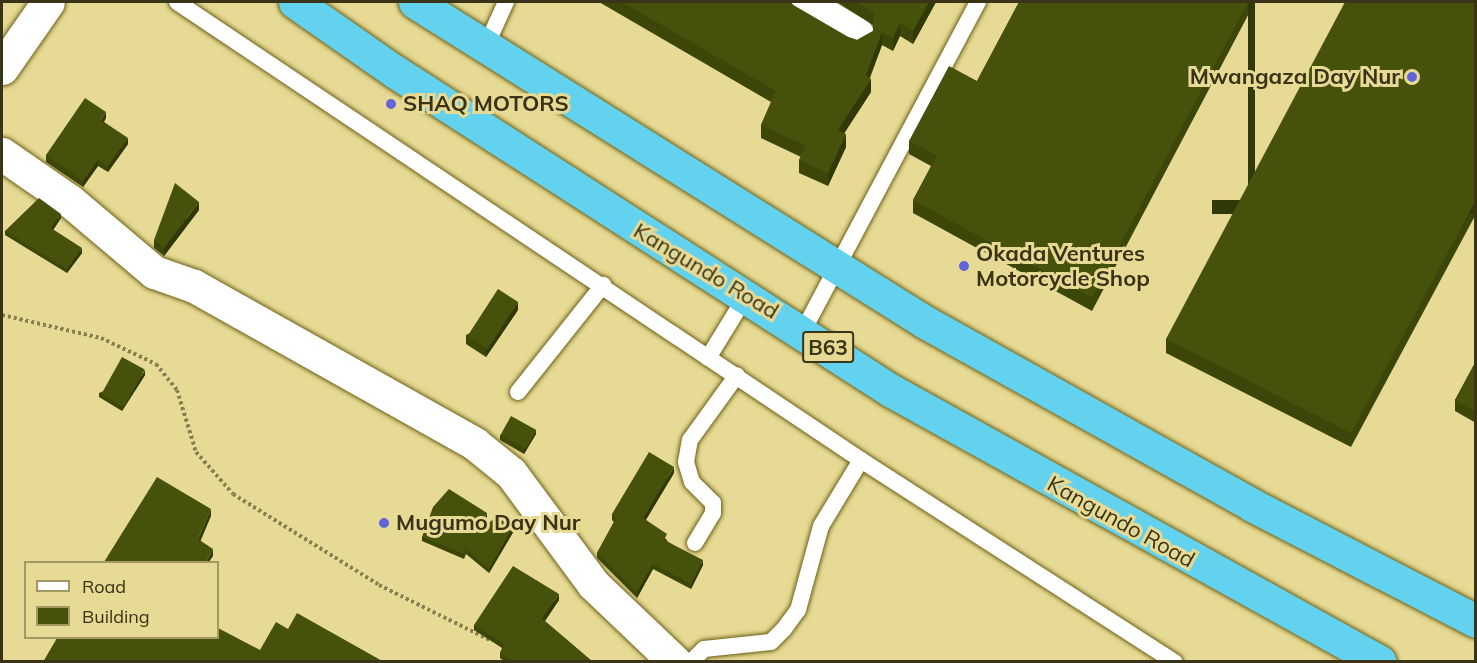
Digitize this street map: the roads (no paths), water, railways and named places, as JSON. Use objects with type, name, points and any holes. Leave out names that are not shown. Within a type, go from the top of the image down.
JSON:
[{"type":"highway","name":"Kangundo Road","points":[[295,2],[394,71],[803,331],[890,390],[1041,477],[1380,662]]},
{"type":"highway","points":[[415,2],[838,266],[1064,402],[1476,621]]},
{"type":"street","points":[[2,68],[48,2]]},
{"type":"street","points":[[803,2],[857,34]]},
{"type":"street","points":[[2,154],[70,201],[153,272],[194,286],[475,444],[511,473],[593,584],[675,662]]},
{"type":"lane","points":[[177,2],[603,285],[708,358],[1174,662]]},
{"type":"lane","points":[[486,46],[506,2]]},
{"type":"lane","points":[[803,331],[978,2]]},
{"type":"lane","points":[[518,392],[603,285]]},
{"type":"lane","points":[[708,358],[746,296]]},
{"type":"lane","points":[[695,543],[713,513],[713,503],[692,482],[686,462],[690,440],[737,375]]},
{"type":"lane","points":[[691,662],[704,649],[771,642],[784,629],[798,610],[821,526],[861,459]]},
{"type":"place","name":"Mwangaza Day Nur","points":[[1412,77]]},
{"type":"place","name":"SHAQ MOTORS","points":[[391,104]]},
{"type":"place","name":"Okada Ventures Motorcycle Shop","points":[[964,266]]},
{"type":"place","name":"Mugumo Day Nur","points":[[384,523]]}]
